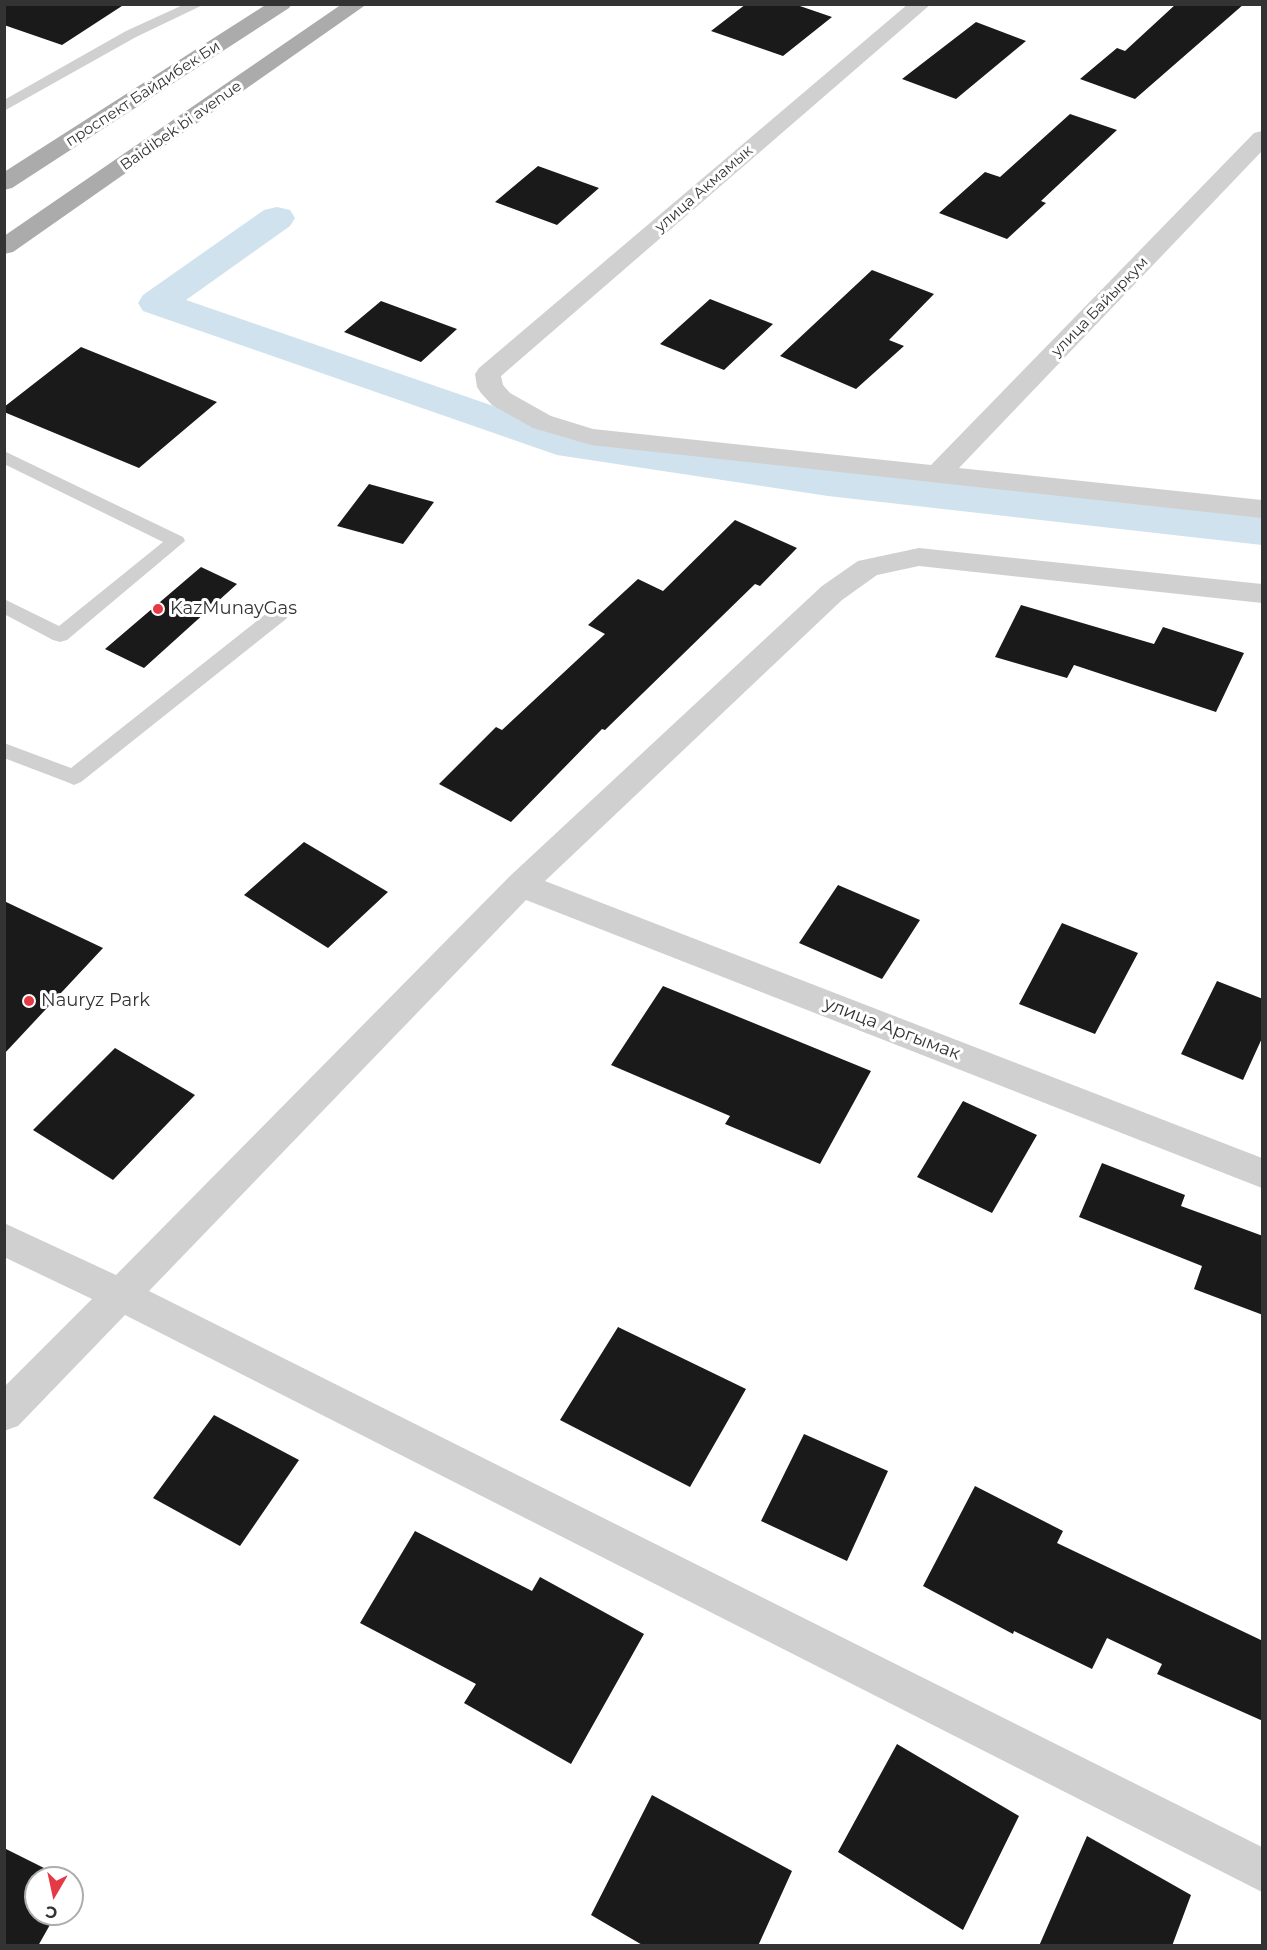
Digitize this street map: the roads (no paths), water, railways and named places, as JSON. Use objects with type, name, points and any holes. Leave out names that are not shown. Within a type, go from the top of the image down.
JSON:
[{"type":"main road","name":"проспект Байдибек Би","points":[[4,183],[282,4]]},
{"type":"main road","name":"Baidibek bi avenue","points":[[4,247],[357,4]]},
{"type":"street","name":"улица Акмамык","points":[[921,4],[488,374],[490,387],[501,399],[542,422],[591,437],[938,475]]},
{"type":"street","name":"улица Байыркум","points":[[938,475],[1263,138]]},
{"type":"street","points":[[938,475],[1263,509]]},
{"type":"street","points":[[4,1414],[521,885],[831,593],[868,568],[919,557],[1263,594]]},
{"type":"street","name":"улица Аргымак","points":[[521,885],[1263,1173]]},
{"type":"street","points":[[4,1239],[121,1295],[1263,1870]]},
{"type":"lane","points":[[4,107],[131,34],[198,4]]},
{"type":"lane","points":[[4,457],[176,541],[60,634],[4,605]]},
{"type":"lane","points":[[4,750],[74,777],[279,614]]},
{"type":"waterway","points":[[277,218],[157,303],[557,442],[828,483],[1262,531]]},
{"type":"place","name":"KazMunayGas","points":[[158,609]]},
{"type":"place","name":"Nauryz Park","points":[[29,1001]]}]
